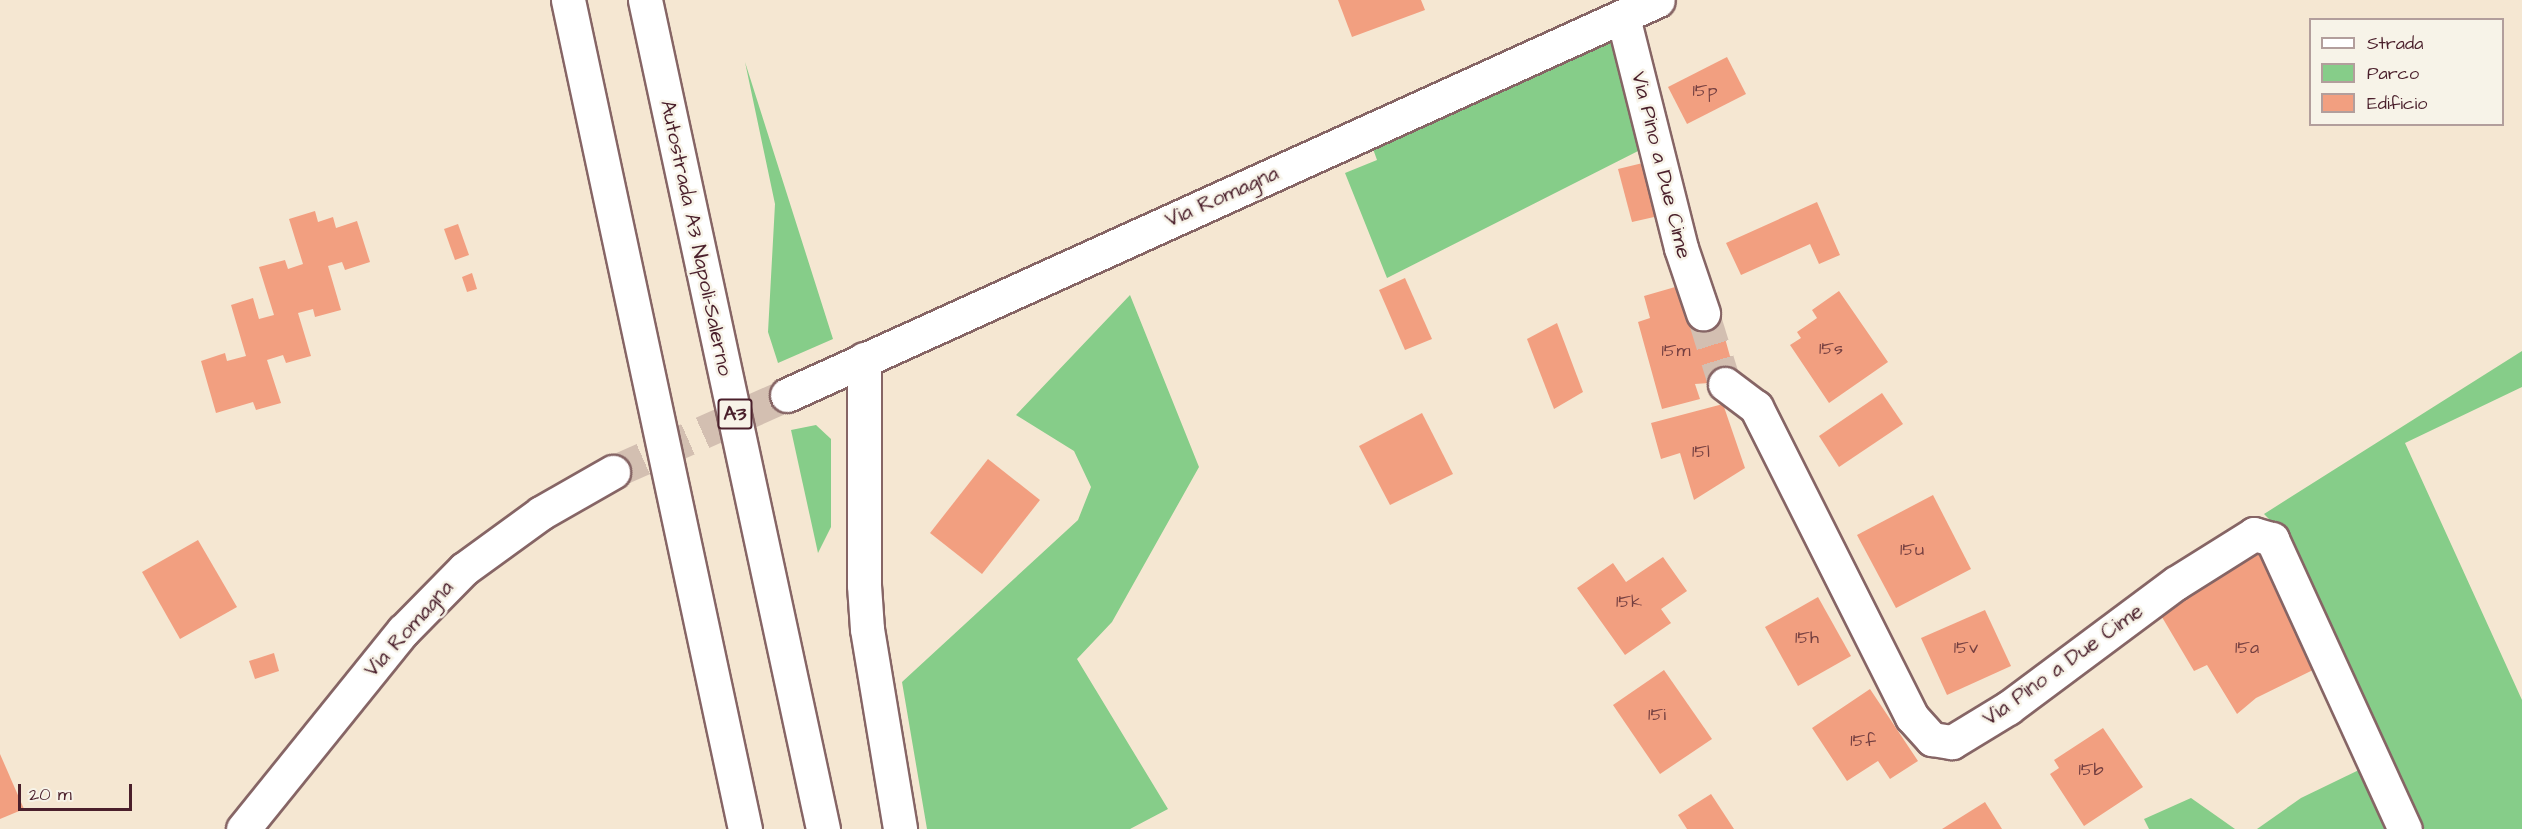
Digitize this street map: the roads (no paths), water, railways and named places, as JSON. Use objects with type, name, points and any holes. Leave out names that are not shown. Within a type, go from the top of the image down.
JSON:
[{"type":"main road","points":[[568,0],[745,829]]},
{"type":"main road","name":"Autostrada A3 Napoli-Salerno","points":[[645,0],[823,829]]},
{"type":"main road","name":"Via Romagna","points":[[787,395],[1658,0]]},
{"type":"main road","name":"Via Pino a Due Cime","points":[[1623,16],[1681,248],[1703,313]]},
{"type":"main road","points":[[864,359],[864,585],[900,829]]},
{"type":"main road","name":"Via Pino a Due Cime","points":[[1725,384],[1756,407],[1912,717],[1932,739],[1952,742],[2008,708],[2176,583],[2254,534],[2272,539],[2405,829]]},
{"type":"main road","name":"Via Romagna","points":[[243,829],[403,631],[464,569],[541,513],[613,472]]},
{"type":"tunnel","points":[[1703,313],[1725,384]]},
{"type":"tunnel","points":[[613,472],[787,395]]}]
